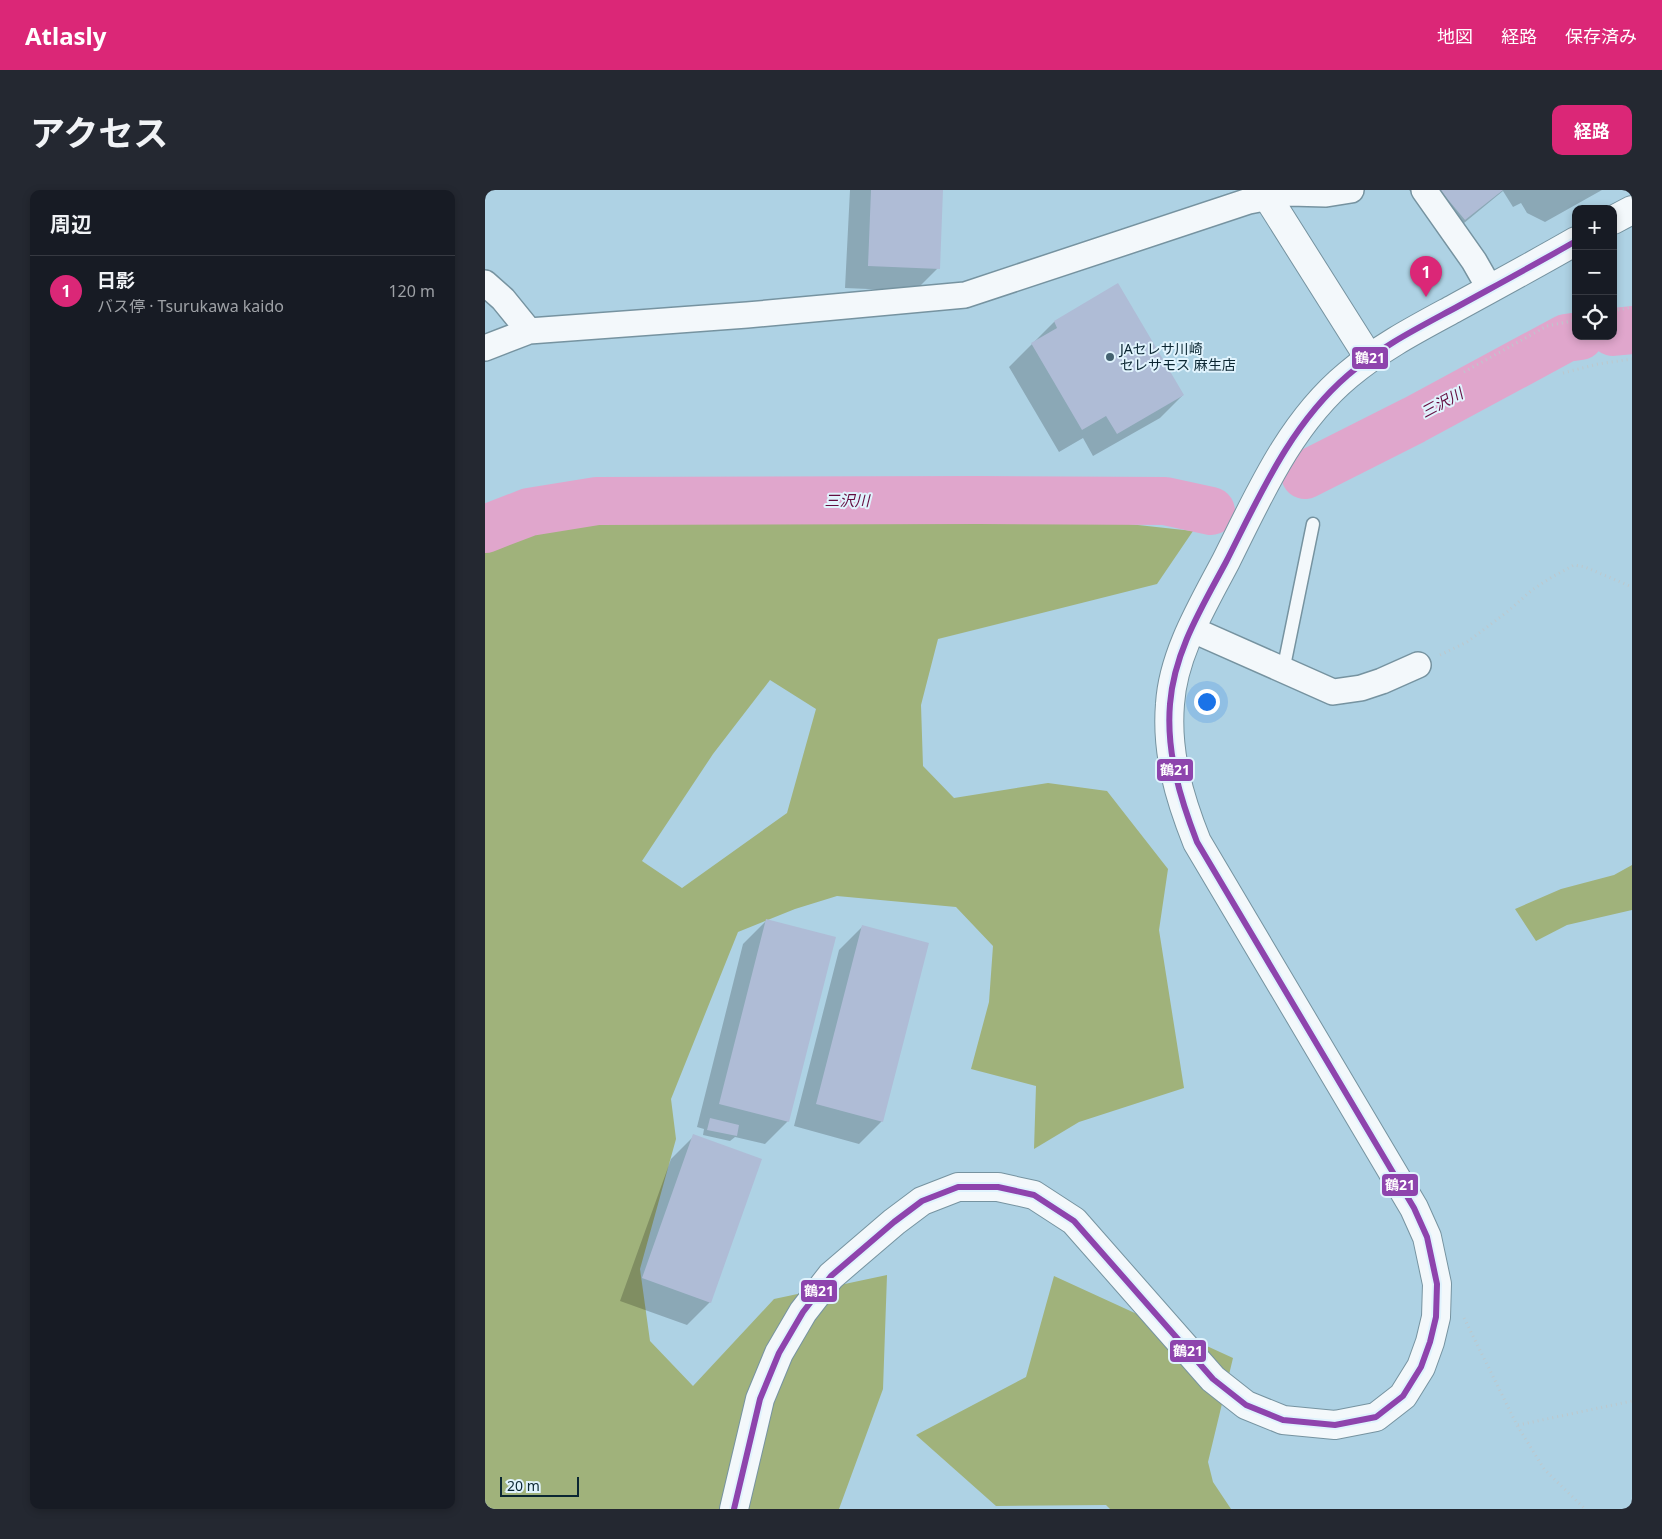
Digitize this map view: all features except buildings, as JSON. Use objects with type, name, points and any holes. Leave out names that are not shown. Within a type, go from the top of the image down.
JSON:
[{"type":"main road","points":[[1265,193],[1369,358]]},
{"type":"main road","points":[[1617,218],[1632,210]]},
{"type":"main road","points":[[734,1509],[760,1399],[779,1353],[803,1312],[831,1276],[894,1222],[922,1201],[957,1187],[998,1187],[1034,1195],[1073,1221],[1213,1379],[1246,1405],[1283,1420],[1335,1425],[1376,1416],[1403,1396],[1421,1367],[1436,1317],[1437,1284],[1427,1237],[1414,1208],[1197,842],[1185,813],[1175,778],[1170,741],[1170,702],[1178,664],[1191,629],[1270,475],[1294,435],[1318,405],[1346,376],[1391,343],[1572,243]]},
{"type":"street","points":[[485,348],[529,330],[747,315],[965,295],[1230,207],[1265,193],[1338,193],[1351,190]]},
{"type":"street","points":[[1424,190],[1474,261],[1490,289]]},
{"type":"street","points":[[485,283],[503,299],[529,330]]},
{"type":"street","points":[[1191,629],[1333,692],[1361,688],[1382,682],[1417,665]]},
{"type":"lane","points":[[1283,670],[1313,524]]},
{"type":"path","points":[[1617,311],[1632,307]]},
{"type":"path","points":[[1464,372],[1547,326],[1572,321]]},
{"type":"path","points":[[1563,373],[1598,364],[1632,359]]},
{"type":"path","points":[[1417,665],[1467,642],[1507,612],[1532,590],[1574,565],[1585,567],[1632,587]]},
{"type":"path","points":[[1437,1296],[1460,1312],[1517,1425],[1544,1469],[1585,1509]]},
{"type":"path","points":[[1517,1425],[1632,1401]]},
{"type":"green space","points":[[733,481],[1193,531],[1157,584],[938,639],[921,705],[923,766],[954,798],[1048,783],[1107,791],[1168,869],[1159,930],[1184,1088],[1079,1122],[1034,1149],[1036,1086],[971,1069],[989,1002],[993,946],[956,907],[837,896],[795,909],[738,932],[671,1099],[676,1139],[640,1269],[650,1341],[693,1386],[774,1299],[887,1275],[883,1389],[839,1509],[485,1509],[485,542],[503,530]],"holes":[[[770,680],[816,709],[787,813],[682,888],[642,861],[713,754]]]},
{"type":"green space","points":[[1632,865],[1632,910],[1567,925],[1536,941],[1515,909],[1561,889],[1614,875]]},
{"type":"green space","points":[[1054,1276],[1233,1358],[1208,1462],[1213,1482],[1231,1509],[1110,1509],[1106,1505],[996,1506],[916,1435],[1026,1377]]},
{"type":"waterway","name":"三沢川","points":[[1617,332],[1632,330]]},
{"type":"waterway","name":"三沢川","points":[[1305,475],[1414,420],[1566,338],[1572,337]]},
{"type":"waterway","name":"三沢川","points":[[485,529],[529,512],[597,501],[1165,501],[1211,511]]},
{"type":"transit line","name":"鶴21","points":[[734,1509],[760,1399],[779,1353],[803,1312],[831,1276],[894,1222],[922,1201],[958,1187],[998,1187],[1034,1195],[1074,1221],[1213,1379],[1246,1405],[1283,1420],[1335,1425],[1376,1417],[1403,1396],[1421,1367],[1436,1317],[1437,1284],[1427,1237],[1414,1208],[1197,842],[1185,809],[1172,757],[1169,722],[1170,704],[1177,666],[1199,613],[1278,462],[1309,416],[1327,395],[1360,365],[1386,347],[1572,243]]},
{"type":"place","name":"日影","points":[[1426,297]]},
{"type":"place","name":"JAセレサ川崎 セレサモス 麻生店","points":[[1110,357]]}]
